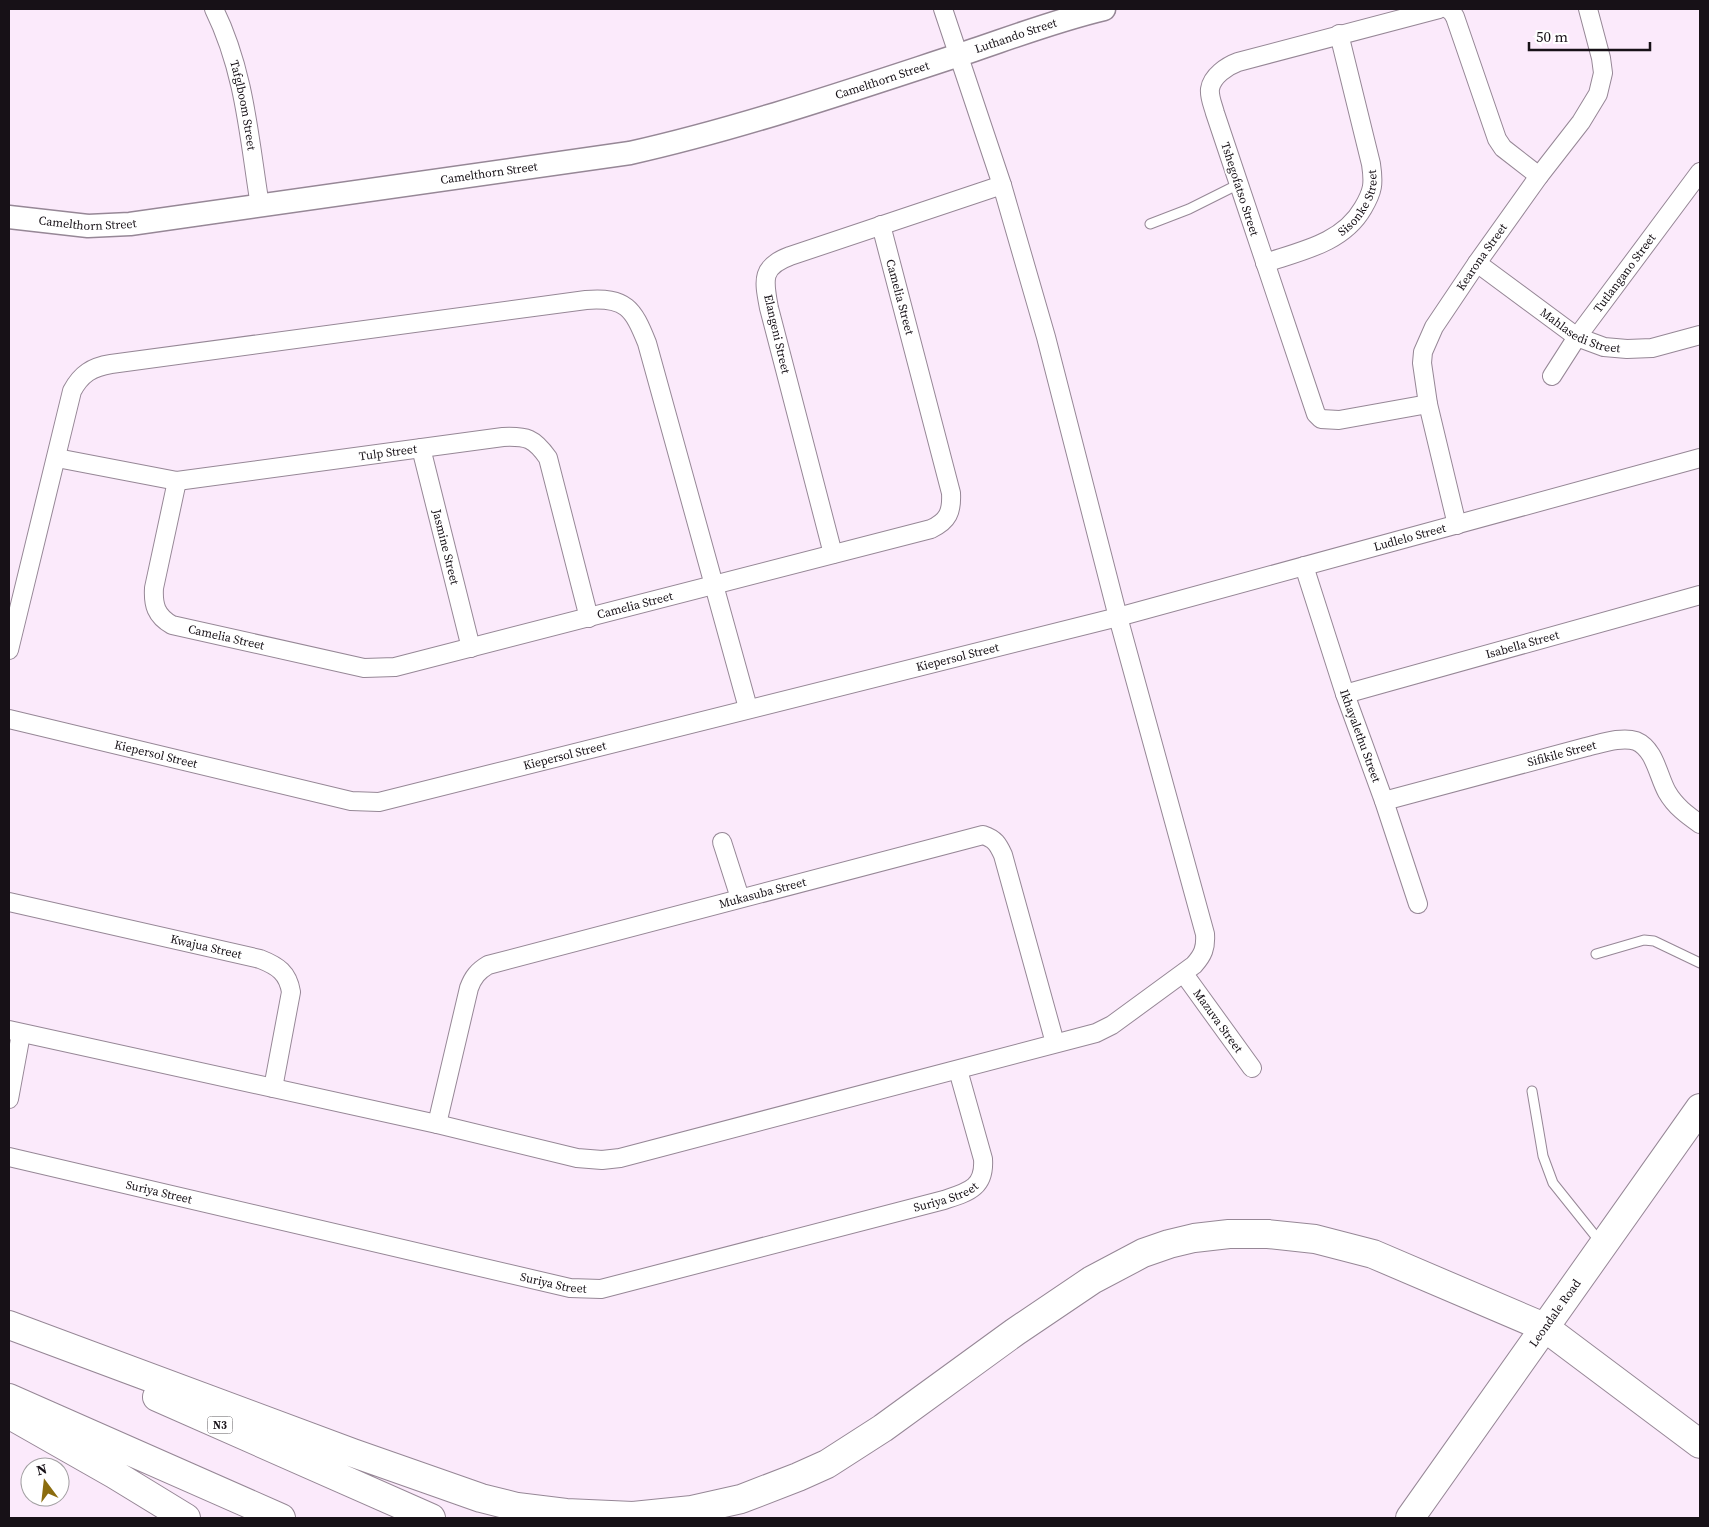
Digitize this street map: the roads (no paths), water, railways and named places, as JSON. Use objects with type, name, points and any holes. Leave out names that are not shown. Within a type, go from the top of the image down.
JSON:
[{"type":"main road","name":"Leondale Road","points":[[1410,1518],[1700,1108]]},
{"type":"main road","points":[[9,1325],[353,1453],[481,1498],[517,1507],[566,1514],[633,1516],[692,1510],[741,1499],[798,1478],[827,1464],[883,1428],[1015,1332],[1092,1280],[1143,1253],[1194,1238],[1229,1234],[1268,1234],[1315,1239],[1373,1254],[1544,1327],[1700,1444]]},
{"type":"main road","name":"N3","points":[[9,1332],[431,1518]]},
{"type":"main road","points":[[9,1398],[282,1518]]},
{"type":"main road","points":[[9,1414],[186,1518]]},
{"type":"street","name":"Tafglboom Street","points":[[214,9],[225,32],[240,79],[260,206]]},
{"type":"street","points":[[9,1099],[15,1032],[437,1124],[577,1158],[602,1160],[620,1158],[1055,1043],[1096,1034],[1112,1025],[1184,974],[1202,956],[1206,946],[1205,934],[1118,616],[1046,337],[1002,185],[943,9]]},
{"type":"street","name":"Luthando Street","points":[[958,55],[1044,25],[1104,9]]},
{"type":"street","name":"Tshegofatso Street","points":[[1428,404],[1339,420],[1321,419],[1316,414],[1312,408],[1210,90],[1215,79],[1230,65],[1238,62],[1439,9]]},
{"type":"street","points":[[1448,9],[1456,17],[1497,139],[1503,148],[1539,176]]},
{"type":"street","name":"Kearona Street","points":[[1457,525],[1428,404],[1422,363],[1423,352],[1428,339],[1477,263],[1595,102],[1601,85],[1601,58],[1588,9]]},
{"type":"street","name":"Sisonke Street","points":[[1265,263],[1322,243],[1343,233],[1359,215],[1372,188],[1371,164],[1340,34]]},
{"type":"street","name":"Camelthorn Street","points":[[9,217],[75,225],[108,226],[640,151],[744,124],[958,55]]},
{"type":"street","name":"Tutlangano Street","points":[[1552,376],[1577,337],[1700,172]]},
{"type":"street","name":"Elangeni Street","points":[[833,554],[769,308],[766,281],[770,268],[773,263],[782,259],[1002,185]]},
{"type":"street","name":"Camelia Street","points":[[177,482],[154,588],[153,601],[155,609],[162,620],[172,625],[364,668],[395,668],[931,529],[941,525],[948,516],[952,505],[951,494],[881,225]]},
{"type":"street","name":"Mahlasedi Street","points":[[1477,263],[1577,337],[1604,347],[1626,350],[1652,348],[1700,335]]},
{"type":"street","points":[[9,650],[72,391],[81,377],[92,368],[586,300],[608,299],[624,305],[633,313],[644,335],[748,708]]},
{"type":"street","name":"Tulp Street","points":[[57,458],[177,482],[502,437],[530,439],[540,446],[548,458],[589,618]]},
{"type":"street","name":"Jasmine Street","points":[[421,448],[470,648]]},
{"type":"street","name":"Ludlelo Street","points":[[1118,616],[1700,461]]},
{"type":"street","name":"Ikhayalethu Street","points":[[1304,566],[1345,694],[1384,800],[1418,904]]},
{"type":"street","name":"Isabella Street","points":[[1345,694],[1700,595]]},
{"type":"street","name":"Kiepersol Street","points":[[9,719],[351,800],[372,802],[402,798],[748,708],[1118,616]]},
{"type":"street","name":"Sifikile Street","points":[[1384,800],[1586,747],[1612,742],[1635,741],[1652,756],[1667,792],[1676,804],[1700,824]]},
{"type":"street","name":"Mukasuba Street","points":[[437,1124],[469,988],[473,977],[488,965],[983,835],[998,843],[1003,855],[1055,1043]]},
{"type":"street","points":[[722,842],[740,898]]},
{"type":"street","name":"Kwajua Street","points":[[9,902],[260,959],[274,964],[284,972],[291,992],[273,1088]]},
{"type":"street","name":"Mazuva Street","points":[[1184,974],[1252,1068]]},
{"type":"street","name":"Suriya Street","points":[[9,1158],[570,1288],[601,1289],[944,1200],[974,1188],[981,1179],[984,1170],[983,1159],[958,1070]]},
{"type":"lane","points":[[1150,224],[1189,209],[1239,184]]},
{"type":"lane","points":[[1596,954],[1644,940],[1654,941],[1700,964]]},
{"type":"lane","points":[[1532,1091],[1543,1156],[1553,1182],[1602,1246]]}]
